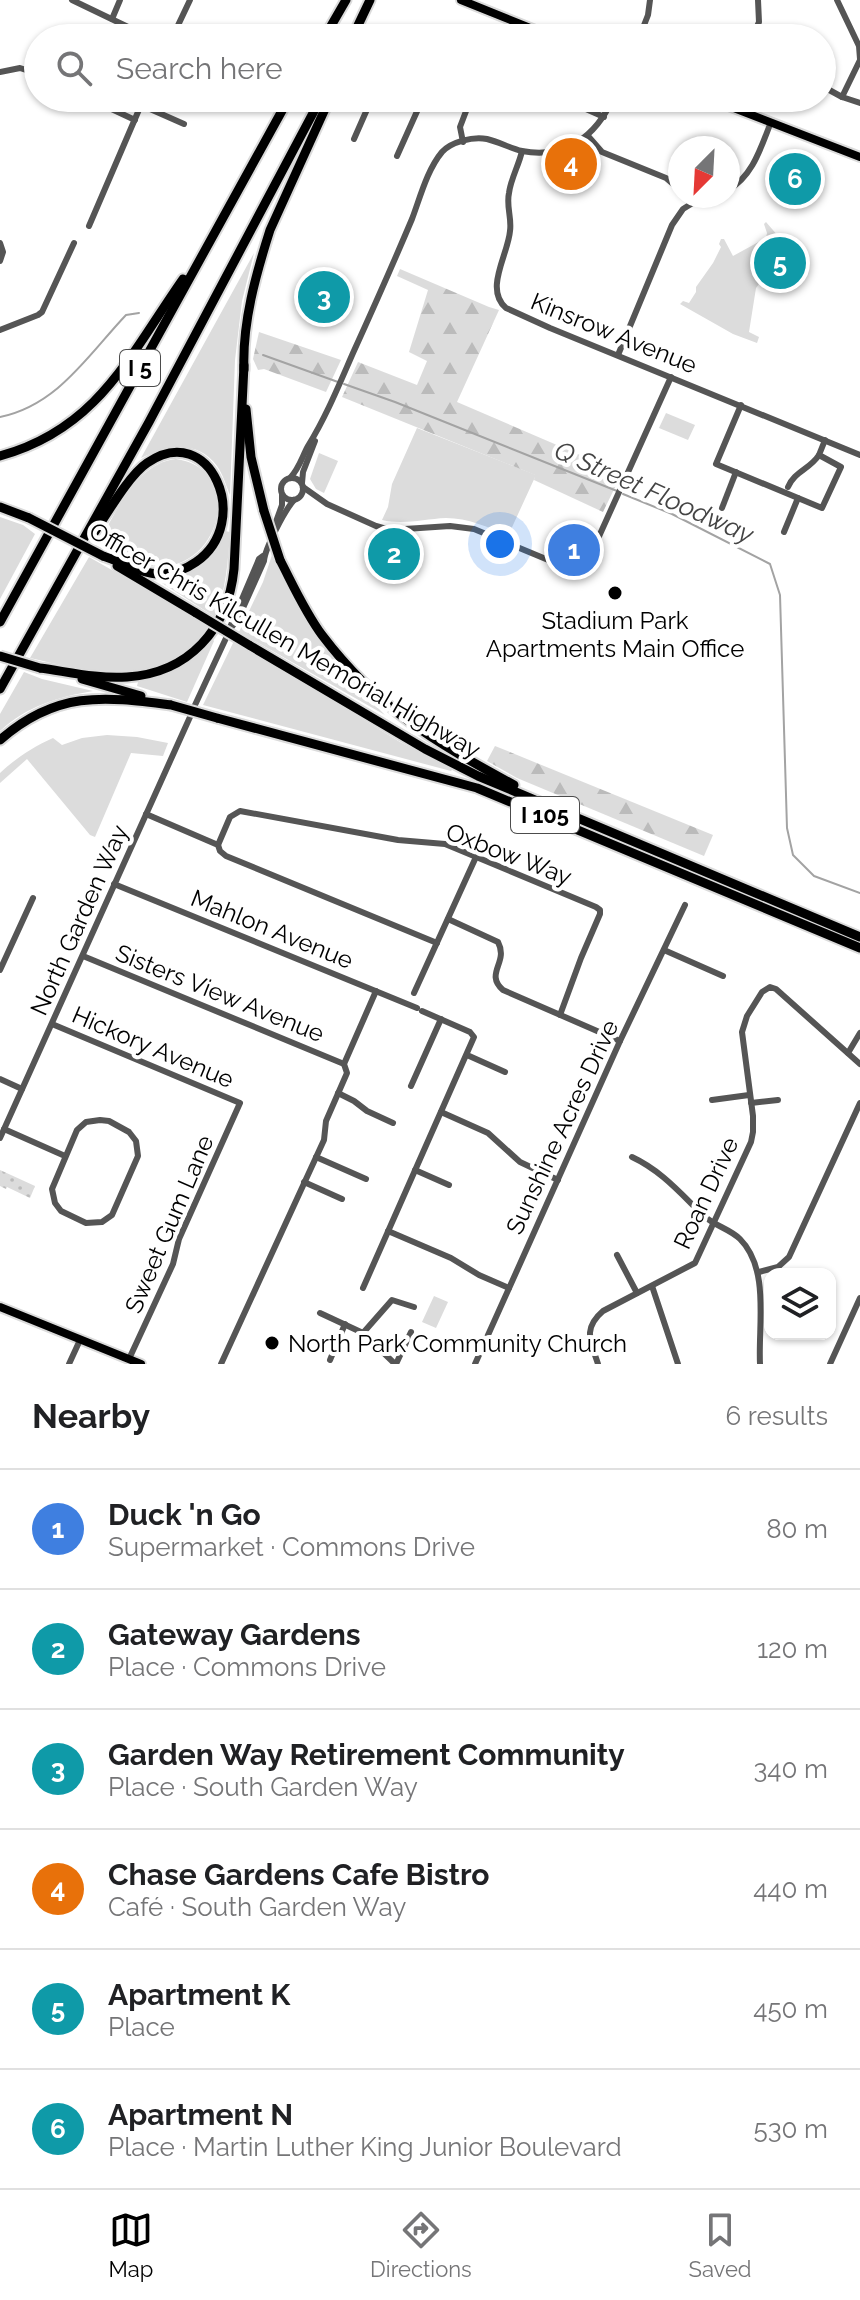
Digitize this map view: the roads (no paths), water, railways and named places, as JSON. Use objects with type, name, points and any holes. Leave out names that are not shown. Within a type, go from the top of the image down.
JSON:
[{"type":"highway","points":[[332,24],[346,0]]},
{"type":"highway","points":[[359,24],[370,0]]},
{"type":"highway","name":"I 5","points":[[0,620],[281,112]]},
{"type":"highway","name":"I 5","points":[[0,689],[149,422],[314,112]]},
{"type":"highway","points":[[40,668],[117,678],[153,673],[184,659],[216,626],[229,597],[234,569],[244,365],[251,299],[270,230],[324,112]]},
{"type":"highway","points":[[0,456],[59,432],[95,403],[120,372],[210,240]]},
{"type":"highway","points":[[244,365],[251,457],[264,511],[280,560],[321,633],[364,685],[424,734],[557,809]]},
{"type":"highway","points":[[64,575],[144,464],[156,457],[179,452],[190,454],[208,467],[220,487],[224,510],[220,531],[207,553],[179,571],[161,574],[136,569],[103,556]]},
{"type":"highway","name":"Officer Chris Kilcullen Memorial Highway","points":[[0,508],[29,518],[103,556],[425,749],[478,776],[860,937]]},
{"type":"highway","name":"Officer Chris Kilcullen Memorial Highway","points":[[0,656],[477,788],[860,948]]},
{"type":"highway","points":[[0,740],[15,727],[45,710],[79,700],[125,699],[171,705]]},
{"type":"main road","points":[[461,0],[520,24]]},
{"type":"main road","points":[[745,112],[860,157]]},
{"type":"main road","points":[[0,1307],[141,1364]]},
{"type":"street","points":[[72,0],[122,24]]},
{"type":"street","points":[[112,19],[120,0]]},
{"type":"street","points":[[179,24],[190,0]]},
{"type":"street","points":[[644,24],[650,0]]},
{"type":"street","points":[[758,0],[758,24]]},
{"type":"street","points":[[837,0],[859,46],[860,59],[842,97]]},
{"type":"street","points":[[0,72],[24,69]]},
{"type":"street","points":[[836,94],[860,103]]},
{"type":"street","points":[[118,112],[135,120]]},
{"type":"street","points":[[89,226],[138,112]]},
{"type":"street","points":[[163,112],[184,124]]},
{"type":"street","points":[[354,139],[366,112]]},
{"type":"street","points":[[397,156],[417,112]]},
{"type":"street","points":[[463,142],[460,127],[465,112]]},
{"type":"street","points":[[593,112],[604,117]]},
{"type":"street","points":[[264,555],[259,559],[231,628],[264,561],[282,505],[281,484],[297,470],[317,433],[437,159],[448,146],[473,139],[487,139],[522,151],[557,151],[588,136],[606,112]]},
{"type":"street","points":[[740,183],[751,168],[771,122]]},
{"type":"street","points":[[588,136],[602,152],[668,180]]},
{"type":"street","name":"Kinsrow Avenue","points":[[522,151],[508,194],[511,230],[497,279],[497,295],[506,308],[860,455]]},
{"type":"street","points":[[618,355],[672,225],[684,208]]},
{"type":"street","points":[[0,243],[3,252],[0,261]]},
{"type":"street","points":[[0,330],[42,312],[74,243]]},
{"type":"street","points":[[290,478],[297,478],[327,504],[376,526],[390,530],[450,526],[474,529],[582,574],[671,377]]},
{"type":"street","points":[[741,405],[716,464],[822,508],[841,467],[819,455]]},
{"type":"street","points":[[270,542],[302,494],[303,472],[317,433]]},
{"type":"street","points":[[788,487],[792,478],[807,469],[819,455],[825,440]]},
{"type":"street","points":[[722,508],[736,472]]},
{"type":"street","points":[[282,495],[287,499],[327,504]]},
{"type":"street","points":[[784,532],[798,498]]},
{"type":"street","points":[[195,705],[227,636]]},
{"type":"street","name":"North Garden Way","points":[[0,1138],[190,717]]},
{"type":"street","name":"Oxbow Way","points":[[218,845],[230,817],[240,811],[398,840],[443,843],[600,910],[560,1015]]},
{"type":"street","points":[[146,814],[218,845],[226,856],[437,943]]},
{"type":"street","points":[[414,993],[476,857]]},
{"type":"street","name":"Mahlon Avenue","points":[[114,884],[472,1033],[473,1040],[467,1055]]},
{"type":"street","points":[[0,970],[33,898]]},
{"type":"street","name":"Sunshine Acres Drive","points":[[475,1364],[620,1041],[685,905]]},
{"type":"street","points":[[448,919],[498,942],[502,955],[495,978],[501,988],[620,1041]]},
{"type":"street","points":[[664,950],[723,976]]},
{"type":"street","name":"Sisters View Avenue","points":[[83,956],[344,1064]]},
{"type":"street","name":"Roan Drive","points":[[598,1364],[589,1331],[593,1321],[603,1311],[695,1263],[752,1138],[754,1126],[743,1028],[762,992],[770,987],[776,989],[848,1053]]},
{"type":"street","points":[[221,1364],[325,1137],[326,1121],[347,1073],[344,1064],[376,991]]},
{"type":"street","points":[[411,1086],[441,1019]]},
{"type":"street","name":"Hickory Avenue","points":[[52,1024],[240,1103]]},
{"type":"street","points":[[860,1033],[848,1053],[860,1064]]},
{"type":"street","points":[[363,1288],[467,1055],[505,1072]]},
{"type":"street","points":[[0,1079],[22,1089]]},
{"type":"street","points":[[338,1093],[393,1123]]},
{"type":"street","points":[[712,1100],[749,1095]]},
{"type":"street","points":[[751,1103],[778,1100]]},
{"type":"street","name":"Sweet Gum Lane","points":[[129,1359],[240,1103]]},
{"type":"street","points":[[759,1272],[778,1267],[789,1257],[860,1103]]},
{"type":"street","points":[[441,1112],[488,1133],[520,1162],[558,1180]]},
{"type":"street","points":[[89,1121],[109,1121],[135,1138],[137,1160],[115,1210],[106,1220],[83,1222],[63,1213],[57,1206],[52,1189],[65,1156],[77,1130],[89,1121]]},
{"type":"street","points":[[4,1129],[65,1156]]},
{"type":"street","points":[[316,1157],[366,1179]]},
{"type":"street","points":[[632,1157],[657,1171],[707,1218],[731,1231],[751,1253],[759,1272],[760,1364]]},
{"type":"street","points":[[415,1170],[449,1185]]},
{"type":"street","points":[[304,1182],[342,1199]]},
{"type":"street","points":[[388,1231],[509,1288]]},
{"type":"street","points":[[617,1255],[637,1293]]},
{"type":"street","points":[[652,1286],[678,1364]]},
{"type":"street","points":[[830,1364],[860,1298]]},
{"type":"street","points":[[363,1333],[392,1300],[414,1307]]},
{"type":"street","points":[[320,1313],[363,1333],[396,1364],[411,1332]]},
{"type":"street","points":[[330,1360],[345,1324]]},
{"type":"street","points":[[69,1364],[80,1340]]},
{"type":"waterway","name":"Q Street Floodway","points":[[0,417],[39,402],[85,362],[126,315],[139,313]]},
{"type":"waterway","name":"Q Street Floodway","points":[[263,355],[338,382]]},
{"type":"waterway","name":"Q Street Floodway","points":[[344,384],[617,491]]},
{"type":"waterway","name":"Q Street Floodway","points":[[623,494],[672,514],[770,564],[780,595],[787,828],[793,855],[814,876],[860,893]]},
{"type":"place","name":"Chase Gardens Cafe Bistro","points":[[571,164]]},
{"type":"place","name":"Apartment N","points":[[795,179]]},
{"type":"place","name":"Apartment K","points":[[780,263]]},
{"type":"place","name":"Garden Way Retirement Community","points":[[324,297]]},
{"type":"place","name":"Duck 'n Go","points":[[574,550]]},
{"type":"place","name":"Gateway Gardens","points":[[394,554]]},
{"type":"place","name":"Stadium Park Apartments Main Office","points":[[615,593]]},
{"type":"place","name":"North Park Community Church","points":[[272,1343]]}]
